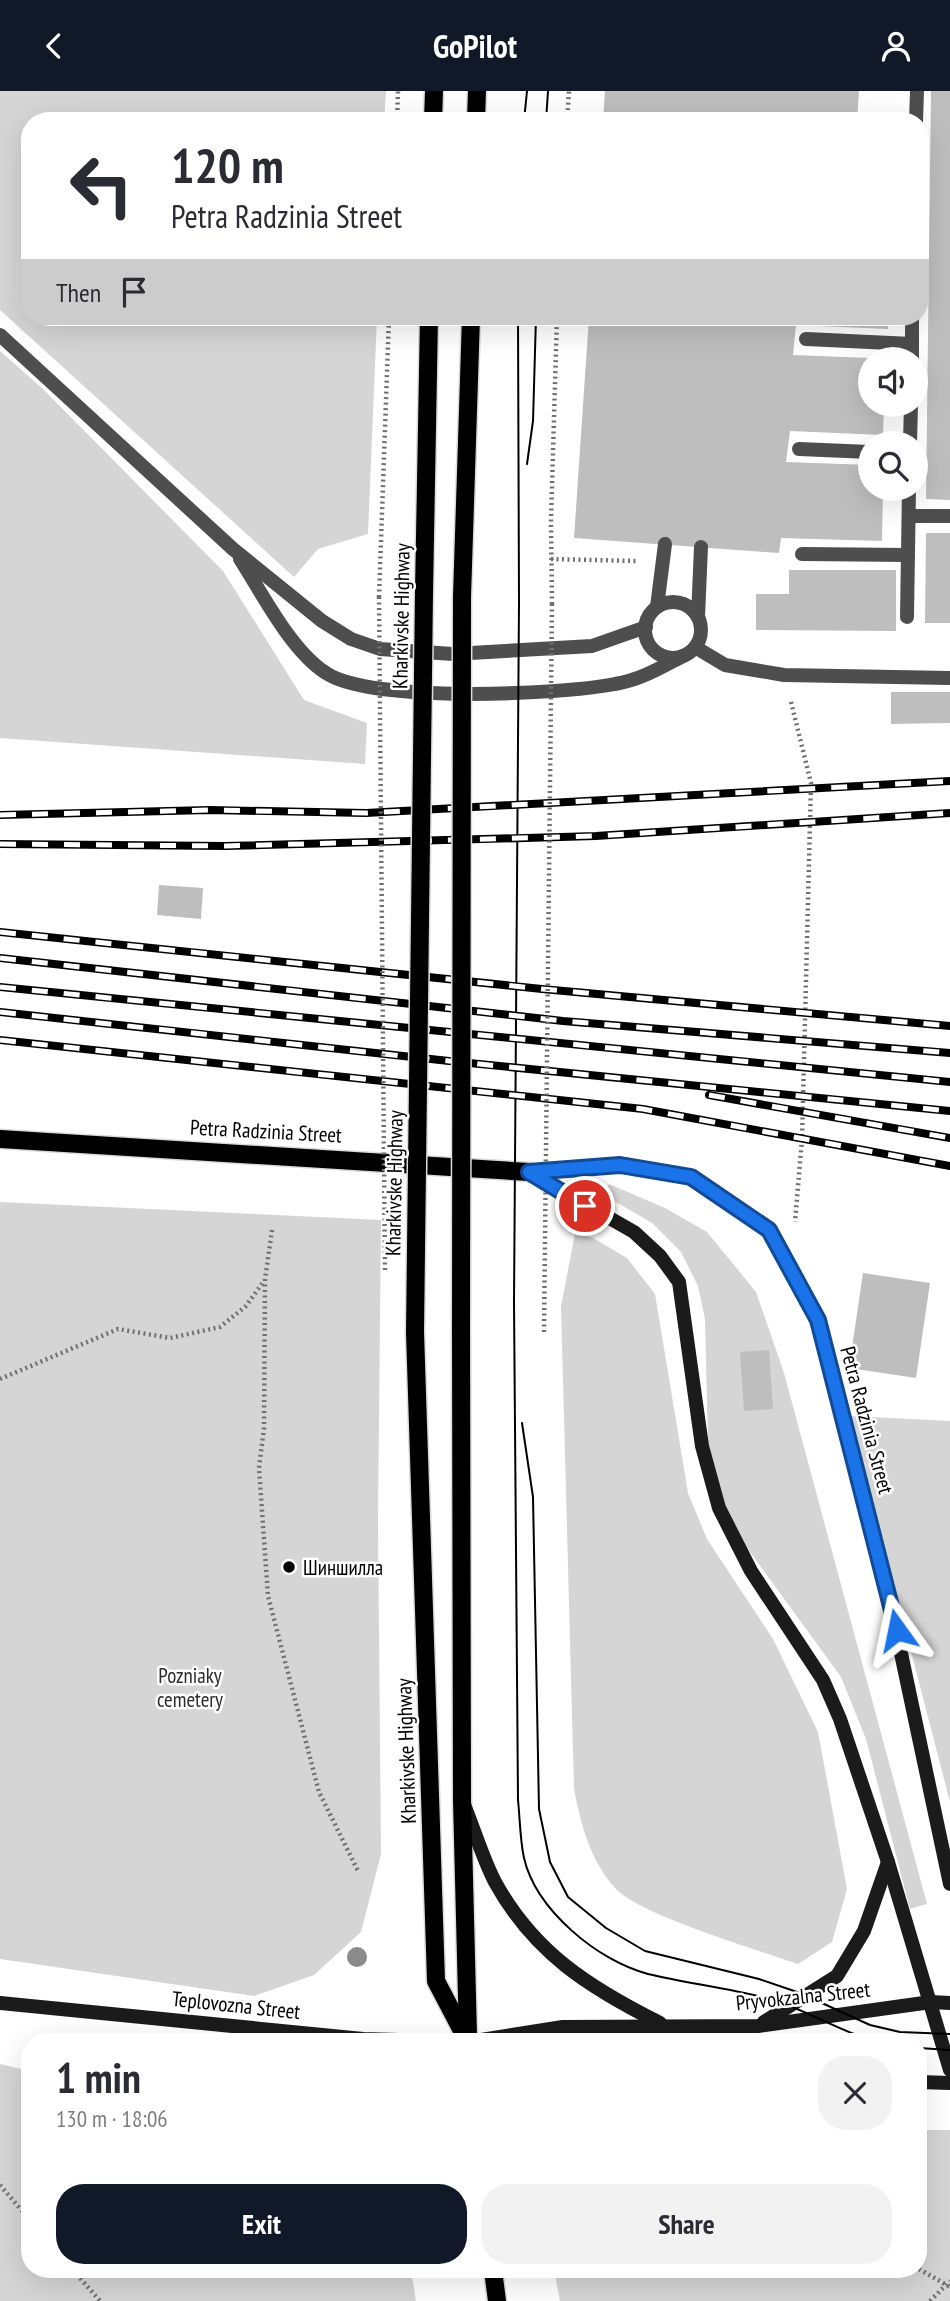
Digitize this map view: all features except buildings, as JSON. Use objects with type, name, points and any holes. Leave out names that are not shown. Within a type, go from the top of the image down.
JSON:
[{"type":"main road","points":[[433,91],[433,112]]},
{"type":"main road","points":[[476,112],[477,91]]},
{"type":"main road","name":"Kharkivske Highway","points":[[429,326],[415,1332],[436,1981],[464,2033]]},
{"type":"main road","points":[[469,2033],[462,1800],[461,1329],[462,597],[471,326]]},
{"type":"main road","name":"Petra Radzinia Street","points":[[0,1139],[529,1172],[620,1165],[691,1177],[769,1230],[818,1320],[886,1578],[950,1884]]},
{"type":"main road","name":"Petra Radzinia Street","points":[[529,1172],[634,1232],[660,1256],[679,1283],[702,1447],[719,1508],[751,1571],[823,1680],[888,1862],[950,2070]]},
{"type":"main road","name":"Pryvokzalna Street","points":[[462,1800],[495,1881],[529,1933],[581,1980],[661,2024]]},
{"type":"main road","points":[[758,2026],[837,1976],[864,1931],[888,1862]]},
{"type":"main road","name":"Teplovozna Street","points":[[0,2003],[302,2033]]},
{"type":"main road","name":"Pryvokzalna Street","points":[[525,2033],[563,2027],[661,2024],[758,2026],[931,2003],[950,2003]]},
{"type":"main road","points":[[927,2082],[950,2083]]},
{"type":"main road","points":[[494,2278],[497,2301]]},
{"type":"lane","points":[[916,112],[917,91]]},
{"type":"lane","points":[[912,326],[912,347]]},
{"type":"lane","points":[[0,335],[233,549],[322,621],[351,639],[380,649],[453,654],[593,646],[646,627],[657,607],[665,544]]},
{"type":"lane","points":[[806,339],[877,347]]},
{"type":"lane","points":[[799,449],[858,451]]},
{"type":"lane","points":[[907,617],[909,501]]},
{"type":"lane","points":[[909,516],[950,516]]},
{"type":"lane","points":[[233,549],[295,643],[326,673],[372,690],[495,693],[614,684],[647,676],[695,647],[701,632],[698,617],[701,547]]},
{"type":"lane","points":[[802,554],[908,555]]},
{"type":"lane","points":[[657,607],[679,603],[698,617]]},
{"type":"lane","points":[[646,627],[653,649],[667,657],[682,656]]},
{"type":"lane","points":[[695,647],[725,665],[784,675],[950,678]]},
{"type":"path","points":[[397,112],[398,91]]},
{"type":"path","points":[[568,112],[569,91]]},
{"type":"path","points":[[385,1272],[379,597],[389,326]]},
{"type":"path","points":[[544,1332],[551,559],[557,326]]},
{"type":"path","points":[[551,559],[640,561]]},
{"type":"path","points":[[784,675],[811,783],[802,1163],[794,1227]]},
{"type":"path","points":[[272,1230],[265,1280],[264,1428],[259,1468],[268,1596],[319,1792],[358,1871]]},
{"type":"path","points":[[0,1379],[118,1329],[170,1338],[220,1327],[246,1306],[265,1280]]},
{"type":"path","points":[[0,2185],[21,2210]]},
{"type":"path","points":[[927,2273],[948,2284],[930,2301]]},
{"type":"path","points":[[80,2278],[100,2301]]},
{"type":"green space","points":[[0,91],[386,91],[385,112],[21,112],[21,326],[377,326],[368,534],[318,549],[294,577],[0,310]]},
{"type":"green space","points":[[0,351],[43,389],[223,571],[304,700],[367,723],[365,764],[0,738]]},
{"type":"green space","points":[[609,1184],[665,1208],[707,1232],[756,1292],[784,1373],[927,1904],[910,1909],[866,1739],[841,1677],[742,1541],[725,1505],[708,1442],[705,1319],[698,1286],[681,1252],[652,1223],[604,1195]]},
{"type":"green space","name":"Pozniaky cemetery","points":[[0,1202],[381,1220],[378,1520],[381,1854],[361,1932],[314,1975],[254,1996],[0,1959]]},
{"type":"green space","points":[[575,1233],[593,1238],[627,1258],[655,1294],[688,1493],[707,1539],[773,1639],[818,1732],[847,1889],[832,1942],[798,1964],[673,1920],[628,1898],[606,1877],[583,1829],[574,1789],[561,1307]]},
{"type":"green space","points":[[850,1416],[950,1421],[950,1802]]},
{"type":"green space","points":[[0,2064],[21,2069],[21,2278],[412,2278],[416,2301],[0,2301]]},
{"type":"green space","points":[[927,2130],[950,2130],[950,2301],[560,2301],[556,2278],[927,2278]]},
{"type":"tram line","points":[[525,112],[527,91]]},
{"type":"tram line","points":[[547,112],[548,91]]},
{"type":"tram line","points":[[518,326],[519,602],[514,1302],[518,1800],[524,1858],[541,1896],[555,1914],[572,1931],[609,1958],[648,1974],[773,2000],[852,2033]]},
{"type":"tram line","points":[[527,464],[533,421],[536,326]]},
{"type":"tram line","points":[[522,1423],[533,1497],[539,1809],[550,1862],[568,1897],[606,1928],[645,1951],[759,1979],[800,1993],[870,2025],[900,2032],[925,2033]]},
{"type":"tram line","points":[[927,2033],[950,2034]]},
{"type":"tram line","points":[[927,2049],[950,2050]]},
{"type":"railway","points":[[0,815],[210,810],[366,813],[950,781]]},
{"type":"railway","points":[[0,844],[226,846],[596,836],[950,813]]},
{"type":"railway","points":[[0,932],[542,989],[950,1026]]},
{"type":"railway","points":[[0,958],[563,1021],[950,1053]]},
{"type":"railway","points":[[0,987],[950,1082]]},
{"type":"railway","points":[[0,1012],[449,1061],[950,1111]]},
{"type":"railway","points":[[0,1040],[643,1109],[950,1166]]},
{"type":"railway","points":[[709,1095],[950,1138]]},
{"type":"place","name":"Шиншилла","points":[[289,1567]]},
{"type":"route","points":[[585,1206],[529,1172],[620,1165],[691,1177],[769,1230],[818,1320],[886,1578],[897,1630]]}]
